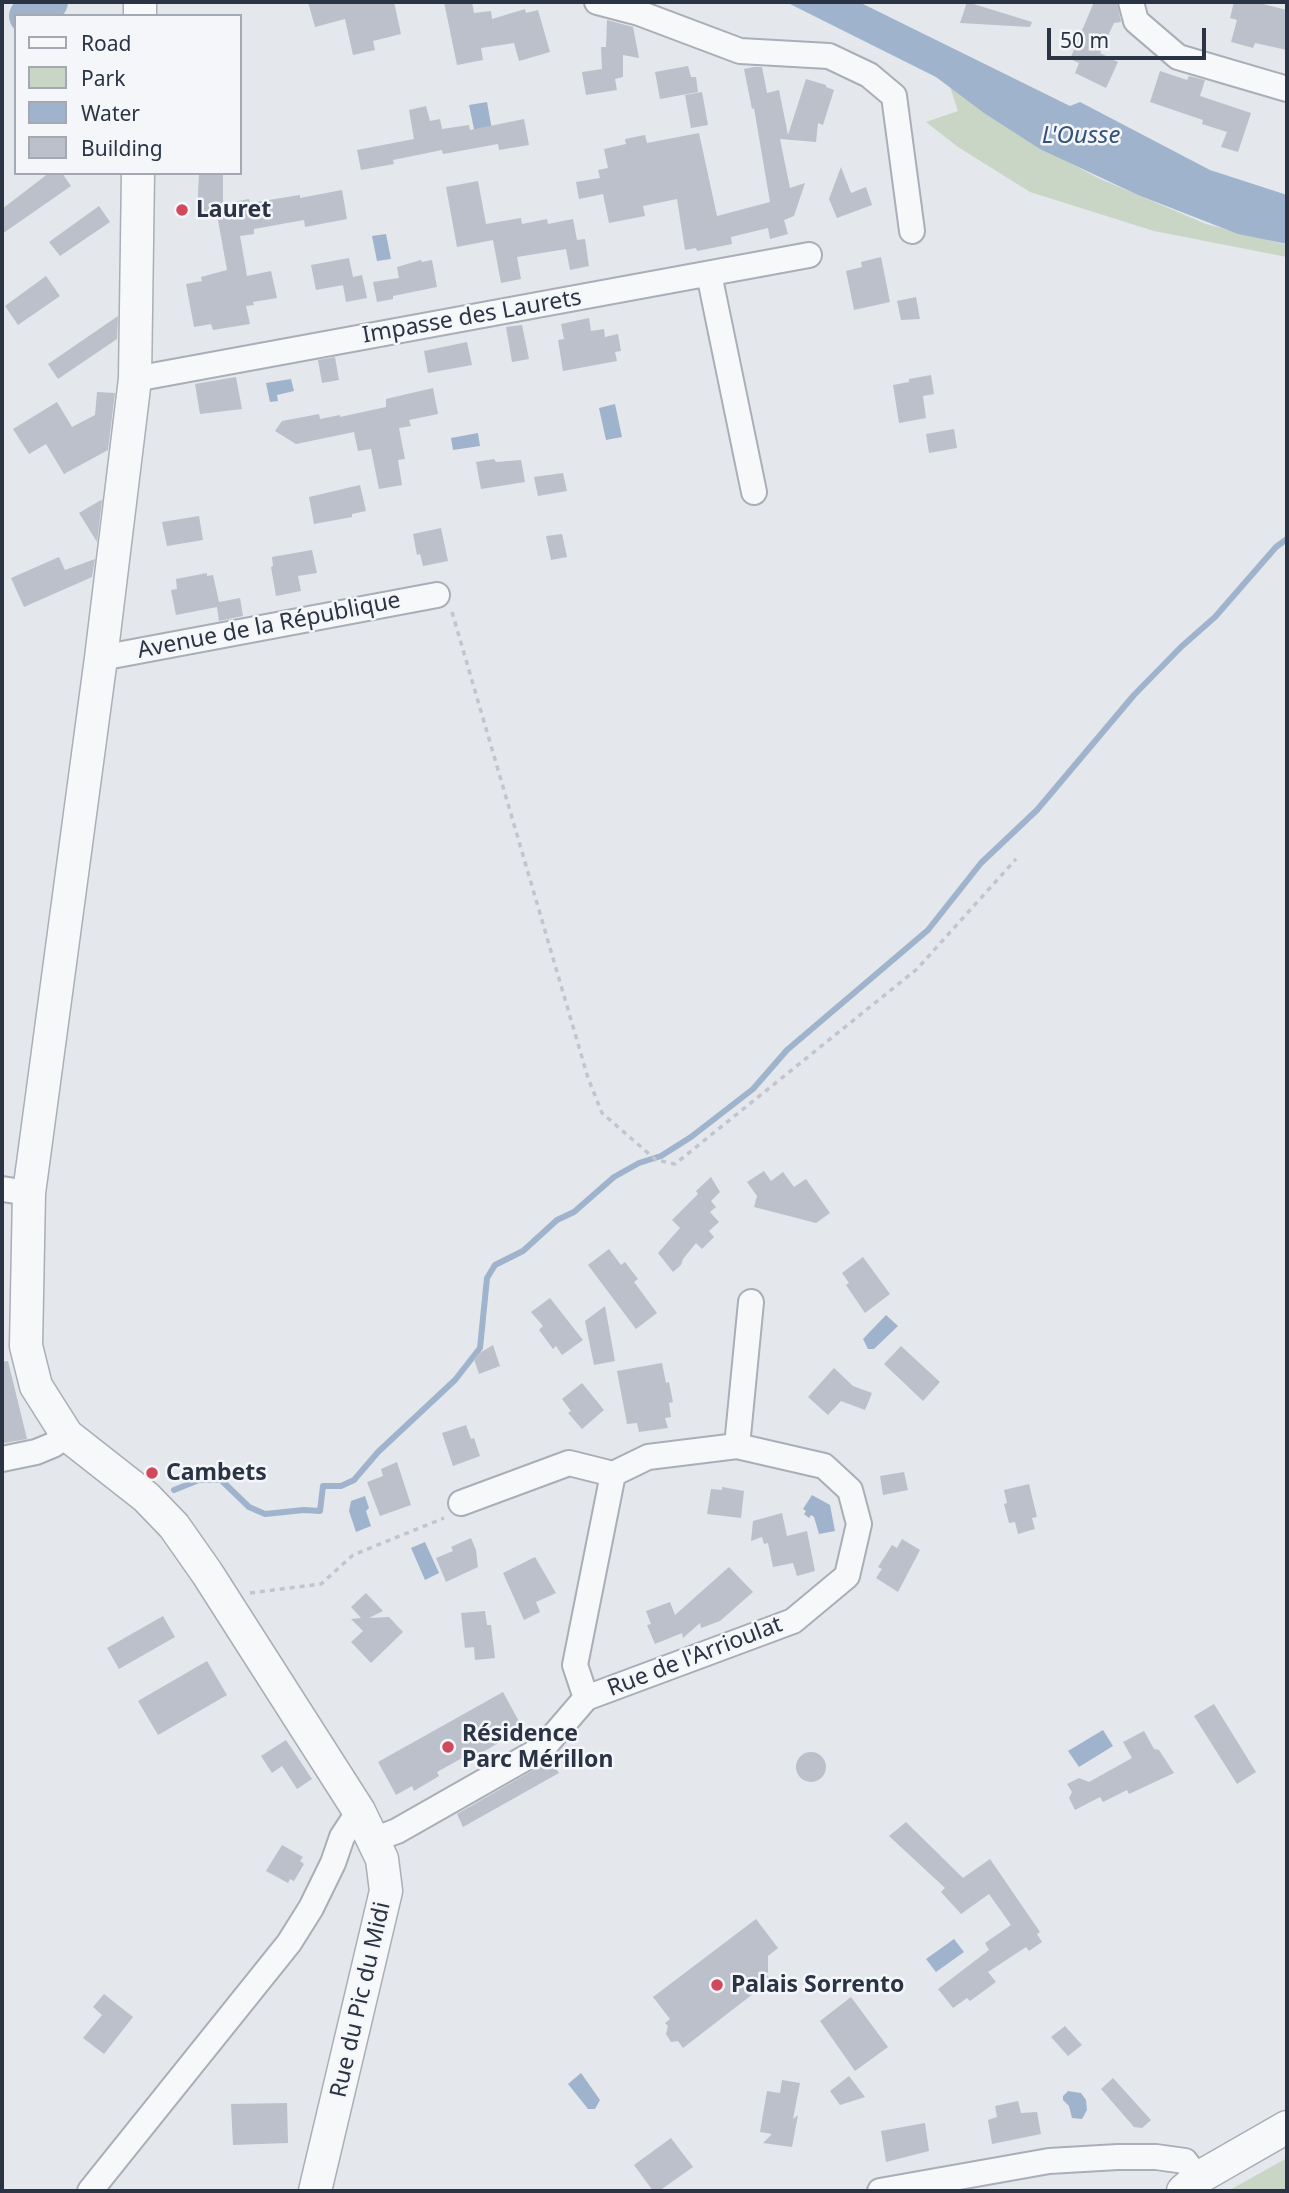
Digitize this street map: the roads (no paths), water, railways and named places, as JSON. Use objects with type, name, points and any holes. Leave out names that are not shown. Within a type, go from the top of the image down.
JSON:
[{"type":"street","points":[[597,2],[639,13],[740,51],[828,56],[869,75],[894,96],[912,231]]},
{"type":"street","points":[[1131,2],[1136,21],[1178,57],[1287,89]]},
{"type":"street","points":[[2,1459],[36,1452],[67,1435],[36,1386],[26,1346],[15,1191],[101,658],[135,379],[138,175]]},
{"type":"street","name":"Impasse des Laurets","points":[[135,379],[809,256]]},
{"type":"street","points":[[709,274],[754,492]]},
{"type":"street","name":"Avenue de la République","points":[[101,658],[437,595]]},
{"type":"street","points":[[737,1446],[751,1301]]},
{"type":"street","name":"Rue du Pic du Midi","points":[[67,1435],[156,1506],[174,1526],[222,1596],[359,1811],[382,1859],[387,1891],[315,2191]]},
{"type":"street","name":"Rue de l'Arrioulat","points":[[737,1446],[824,1466],[850,1490],[859,1524],[847,1576],[793,1620],[586,1698],[575,1665],[613,1474],[648,1457],[737,1446]]},
{"type":"street","points":[[461,1503],[569,1463],[613,1474]]},
{"type":"street","points":[[373,1840],[397,1831],[543,1748],[586,1698]]},
{"type":"street","points":[[90,2191],[289,1943],[311,1908],[333,1863],[342,1837],[359,1811]]},
{"type":"street","points":[[880,2191],[1049,2161],[1118,2157],[1156,2157],[1185,2161],[1191,2185],[1287,2127]]},
{"type":"water","name":"L'Ousse","points":[[786,2],[859,2],[1070,106],[1080,102],[1210,170],[1287,195],[1287,244],[1238,234],[1138,195],[1040,149],[984,113],[936,77]]},
{"type":"water","points":[[487,102],[493,135],[476,139],[469,105]]},
{"type":"water","points":[[386,234],[391,259],[377,261],[372,236]]},
{"type":"water","points":[[291,379],[294,391],[277,395],[278,401],[270,402],[266,383]]},
{"type":"water","points":[[615,404],[622,437],[606,440],[599,408]]},
{"type":"water","points":[[478,433],[480,446],[453,450],[451,438]]},
{"type":"water","points":[[886,1315],[898,1326],[874,1349],[868,1349],[863,1339]]},
{"type":"water","points":[[812,1495],[830,1505],[835,1531],[819,1534],[814,1517],[811,1515],[809,1518],[804,1514],[806,1511],[803,1509]]},
{"type":"water","points":[[365,1496],[371,1526],[356,1532],[349,1511],[351,1501]]},
{"type":"water","points":[[425,1542],[439,1573],[425,1580],[411,1548]]},
{"type":"water","points":[[1103,1730],[1113,1746],[1079,1767],[1068,1751]]},
{"type":"water","points":[[954,1939],[964,1952],[936,1972],[926,1959]]},
{"type":"water","points":[[581,2073],[600,2100],[595,2109],[588,2109],[568,2084]]},
{"type":"water","points":[[1068,2091],[1081,2093],[1086,2100],[1087,2110],[1082,2119],[1072,2118],[1069,2106],[1063,2100]]},
{"type":"waterway","name":"L'Ousse","points":[[31,14],[49,2]]},
{"type":"waterway","points":[[174,1490],[199,1480],[221,1480],[249,1507],[265,1514],[320,1511],[323,1486],[341,1486],[354,1480],[378,1452],[455,1380],[480,1348],[487,1278],[495,1265],[523,1251],[557,1220],[574,1212],[614,1177],[639,1163],[661,1156],[691,1137],[753,1089],[787,1050],[928,930],[981,863],[1037,810],[1134,695],[1215,617],[1276,547],[1287,539]]},
{"type":"place","name":"Lauret","points":[[182,210]]},
{"type":"place","name":"Cambets","points":[[152,1473]]},
{"type":"place","name":"Résidence Parc Mérillon","points":[[448,1747]]},
{"type":"place","name":"Palais Sorrento","points":[[717,1985]]}]
